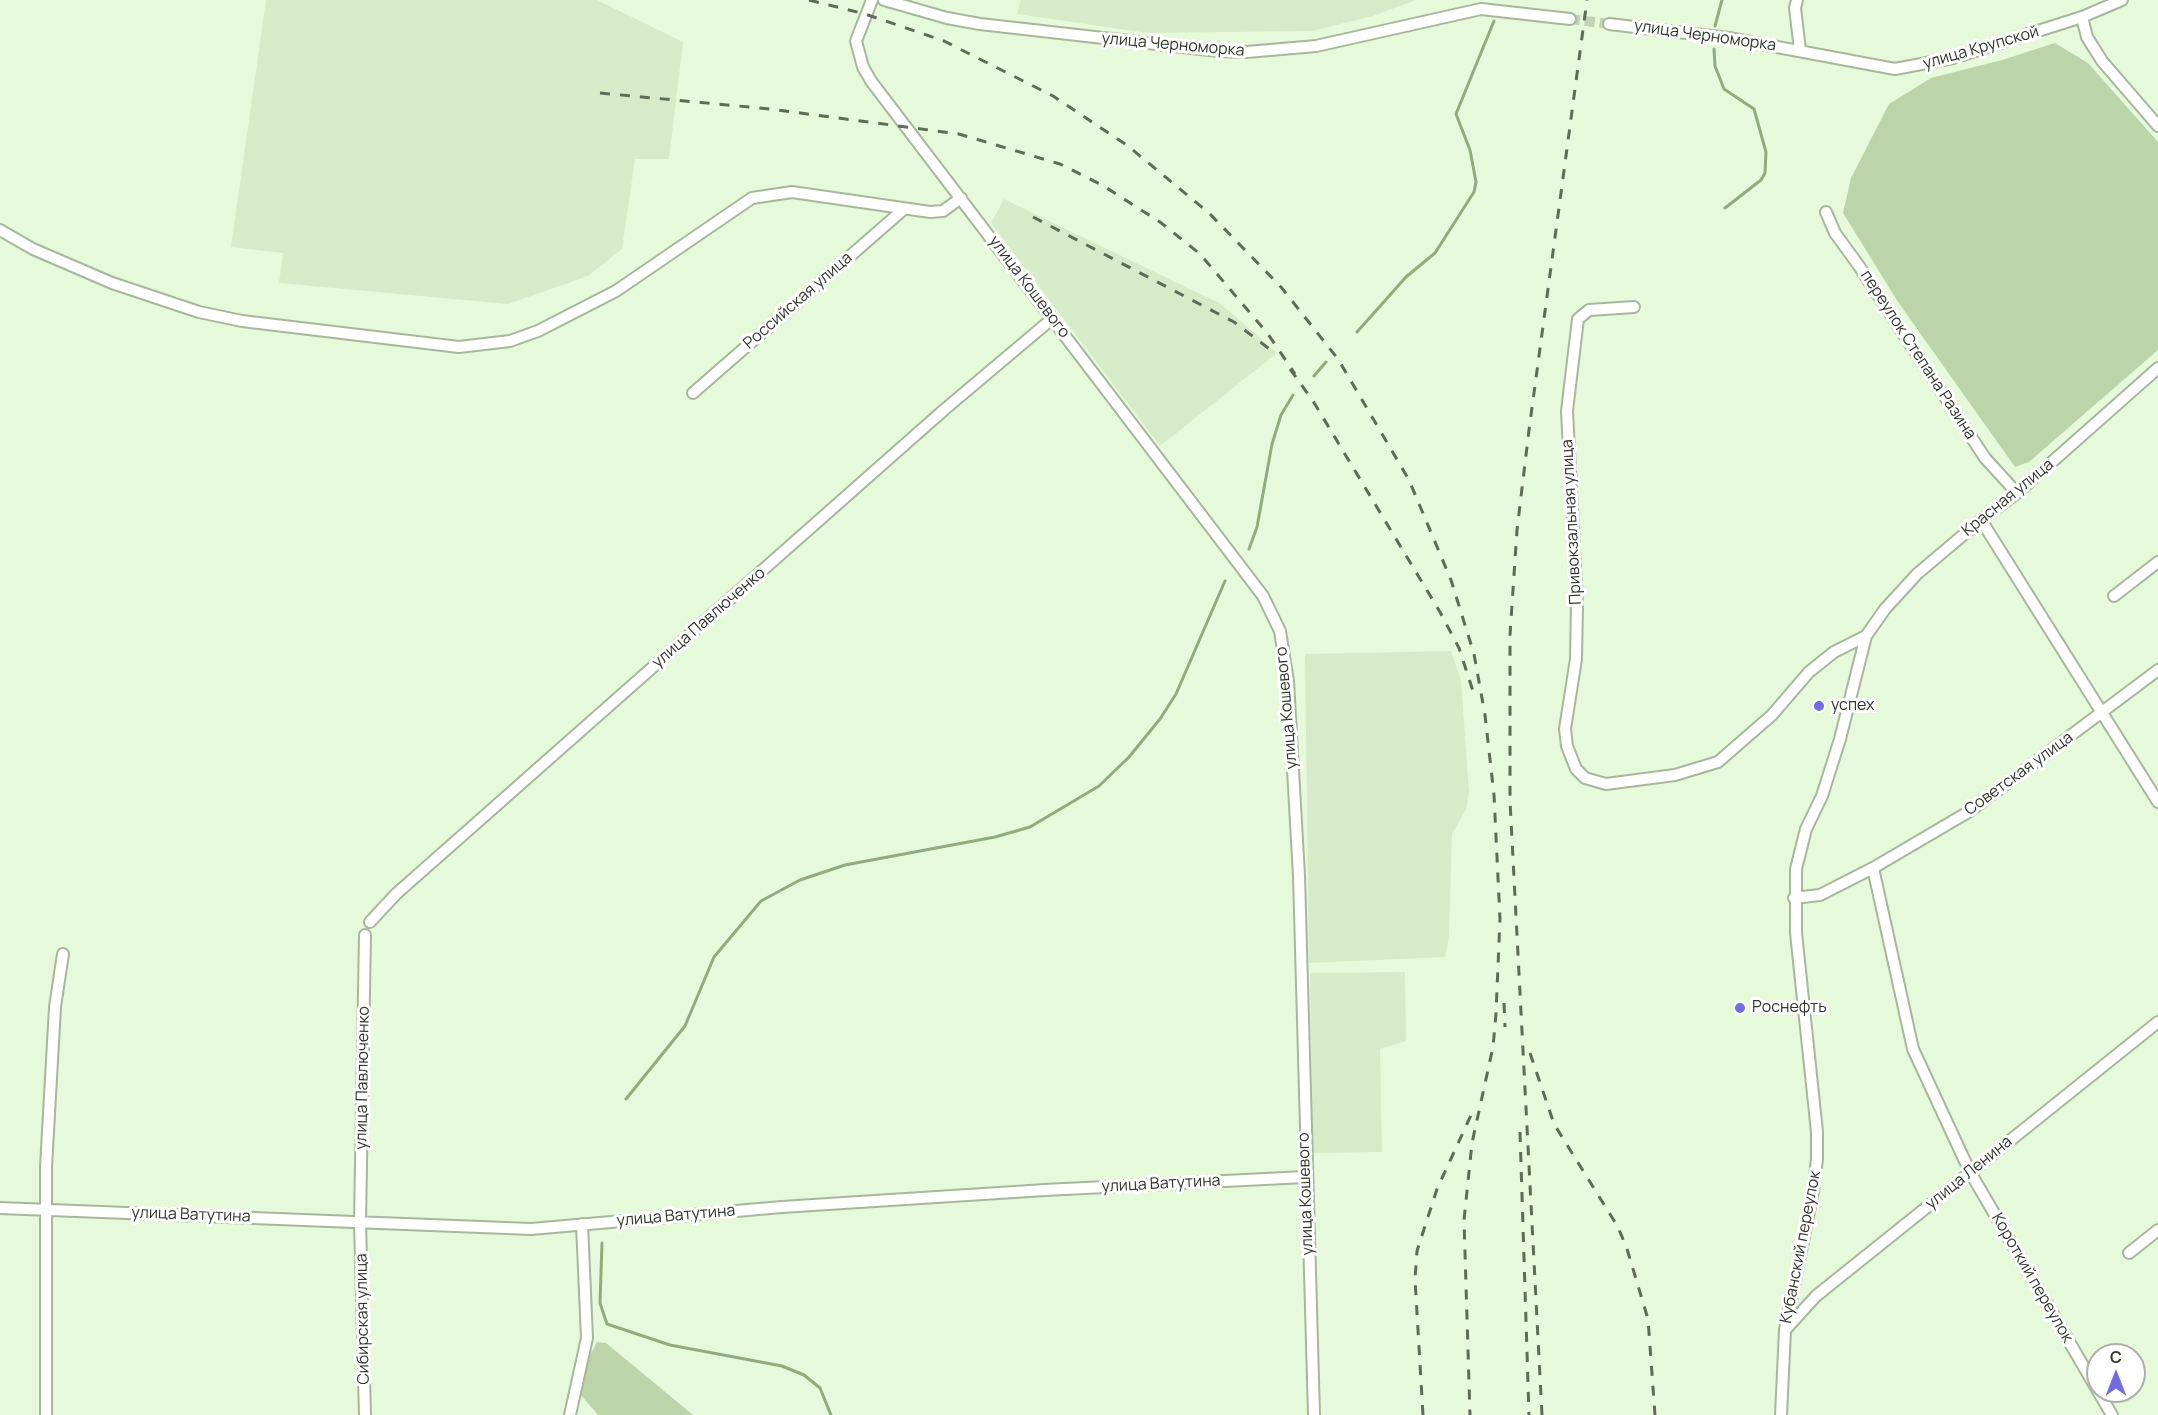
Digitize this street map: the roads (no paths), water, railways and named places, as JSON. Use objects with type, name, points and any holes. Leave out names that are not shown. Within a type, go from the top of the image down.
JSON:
[{"type":"street","name":"улица Кошевого","points":[[872,0],[856,41],[863,67],[884,102],[961,198],[1263,596],[1280,631],[1288,681],[1299,876],[1305,1177],[1314,1415]]},
{"type":"street","name":"улица Черноморка","points":[[884,0],[947,18],[980,24],[1170,47],[1247,52],[1326,44],[1481,9],[1570,19]]},
{"type":"street","points":[[1797,0],[1795,8],[1800,50]]},
{"type":"street","name":"улица Крупской","points":[[1800,50],[1882,67],[1908,68],[1953,58],[2082,17],[2122,0]]},
{"type":"street","points":[[2082,17],[2087,37],[2097,55],[2158,126]]},
{"type":"street","name":"улица Черноморка","points":[[1609,24],[1729,38],[1800,50]]},
{"type":"street","points":[[0,230],[33,249],[112,283],[199,312],[242,321],[459,347],[500,344],[538,331],[616,291],[752,198],[792,192],[904,209],[943,211],[961,198]]},
{"type":"street","name":"Российская улица","points":[[693,393],[904,209]]},
{"type":"street","name":"переулок Степана Разина","points":[[1826,212],[1835,233],[1985,458],[2017,493]]},
{"type":"street","name":"Привокзальная улица","points":[[1585,778],[1571,759],[1565,729],[1576,659],[1577,606],[1567,411],[1578,319],[1589,310],[1634,307]]},
{"type":"street","name":"улица Павлюченко","points":[[370,922],[396,894],[928,425],[1053,318]]},
{"type":"street","name":"Красная улица","points":[[1806,829],[1822,796],[1866,636],[1885,609],[1917,574],[2017,493],[2158,368]]},
{"type":"street","points":[[1981,520],[2158,802]]},
{"type":"street","points":[[2114,596],[2158,562]]},
{"type":"street","name":"Красная улица","points":[[1585,778],[1606,784],[1675,775],[1718,762],[1772,715],[1809,672],[1834,652],[1866,636]]},
{"type":"street","name":"Советская улица","points":[[1794,898],[1821,895],[1873,868],[1970,811],[2158,670]]},
{"type":"street","name":"Кубанский переулок","points":[[1781,1415],[1785,1330],[1813,1192],[1817,1159],[1817,1132],[1794,898],[1796,869],[1806,829]]},
{"type":"street","points":[[1873,868],[1913,1049],[1970,1172]]},
{"type":"street","name":"улица Павлюченко","points":[[360,1222],[365,934]]},
{"type":"street","points":[[46,1409],[46,1210],[53,1029],[63,954]]},
{"type":"street","name":"улица Ленина","points":[[1785,1330],[1816,1296],[2158,1022]]},
{"type":"street","name":"Короткий переулок","points":[[1970,1172],[2112,1415]]},
{"type":"street","name":"улица Ватутина","points":[[0,1208],[531,1229],[1045,1190],[1305,1177]]},
{"type":"street","name":"Сибирская улица","points":[[360,1222],[365,1415]]},
{"type":"street","points":[[570,1415],[587,1338],[582,1224]]},
{"type":"street","points":[[2129,1253],[2158,1230]]},
{"type":"waterway","points":[[1715,26],[1722,0]]},
{"type":"waterway","points":[[1357,332],[1406,277],[1435,253],[1474,192],[1476,182],[1470,150],[1456,114],[1494,21]]},
{"type":"waterway","points":[[1714,49],[1715,66],[1724,89],[1754,109],[1766,152],[1765,173],[1761,180],[1725,208]]},
{"type":"waterway","points":[[1314,376],[1326,362]]},
{"type":"waterway","points":[[1249,549],[1257,527],[1272,444],[1281,415],[1293,395]]},
{"type":"waterway","points":[[626,1099],[685,1026],[714,957],[761,901],[800,880],[845,865],[995,837],[1030,827],[1099,786],[1129,757],[1160,719],[1176,694],[1225,581]]},
{"type":"waterway","points":[[602,1243],[600,1303],[607,1324],[670,1345],[782,1366],[804,1375],[820,1388],[831,1415]]},
{"type":"tunnel","points":[[1570,19],[1609,24]]},
{"type":"railway","points":[[809,0],[865,14],[944,41],[1053,96],[1128,146],[1209,213],[1281,287],[1338,359],[1409,480],[1451,580],[1474,654],[1485,715],[1494,795],[1500,919],[1496,1014],[1493,1047],[1472,1143],[1464,1220],[1470,1415]]},
{"type":"railway","points":[[1542,1415],[1510,801],[1510,635],[1517,530],[1529,430],[1587,0]]},
{"type":"railway","points":[[600,93],[770,109],[959,134],[1060,164],[1102,185],[1160,222],[1200,254],[1268,334],[1295,374]]},
{"type":"railway","points":[[1033,217],[1234,322],[1276,354]]},
{"type":"railway","points":[[1290,369],[1313,401],[1440,612],[1459,648],[1473,691]]},
{"type":"railway","points":[[1504,1003],[1505,1027]]},
{"type":"railway","points":[[1530,1053],[1554,1124],[1618,1227],[1627,1249],[1648,1319],[1655,1415]]},
{"type":"railway","points":[[1423,1415],[1415,1279],[1417,1251],[1437,1189],[1472,1113]]},
{"type":"railway","points":[[1520,1132],[1529,1415]]},
{"type":"place","name":"успех","points":[[1819,706]]},
{"type":"place","name":"Роснефть","points":[[1740,1008]]}]
